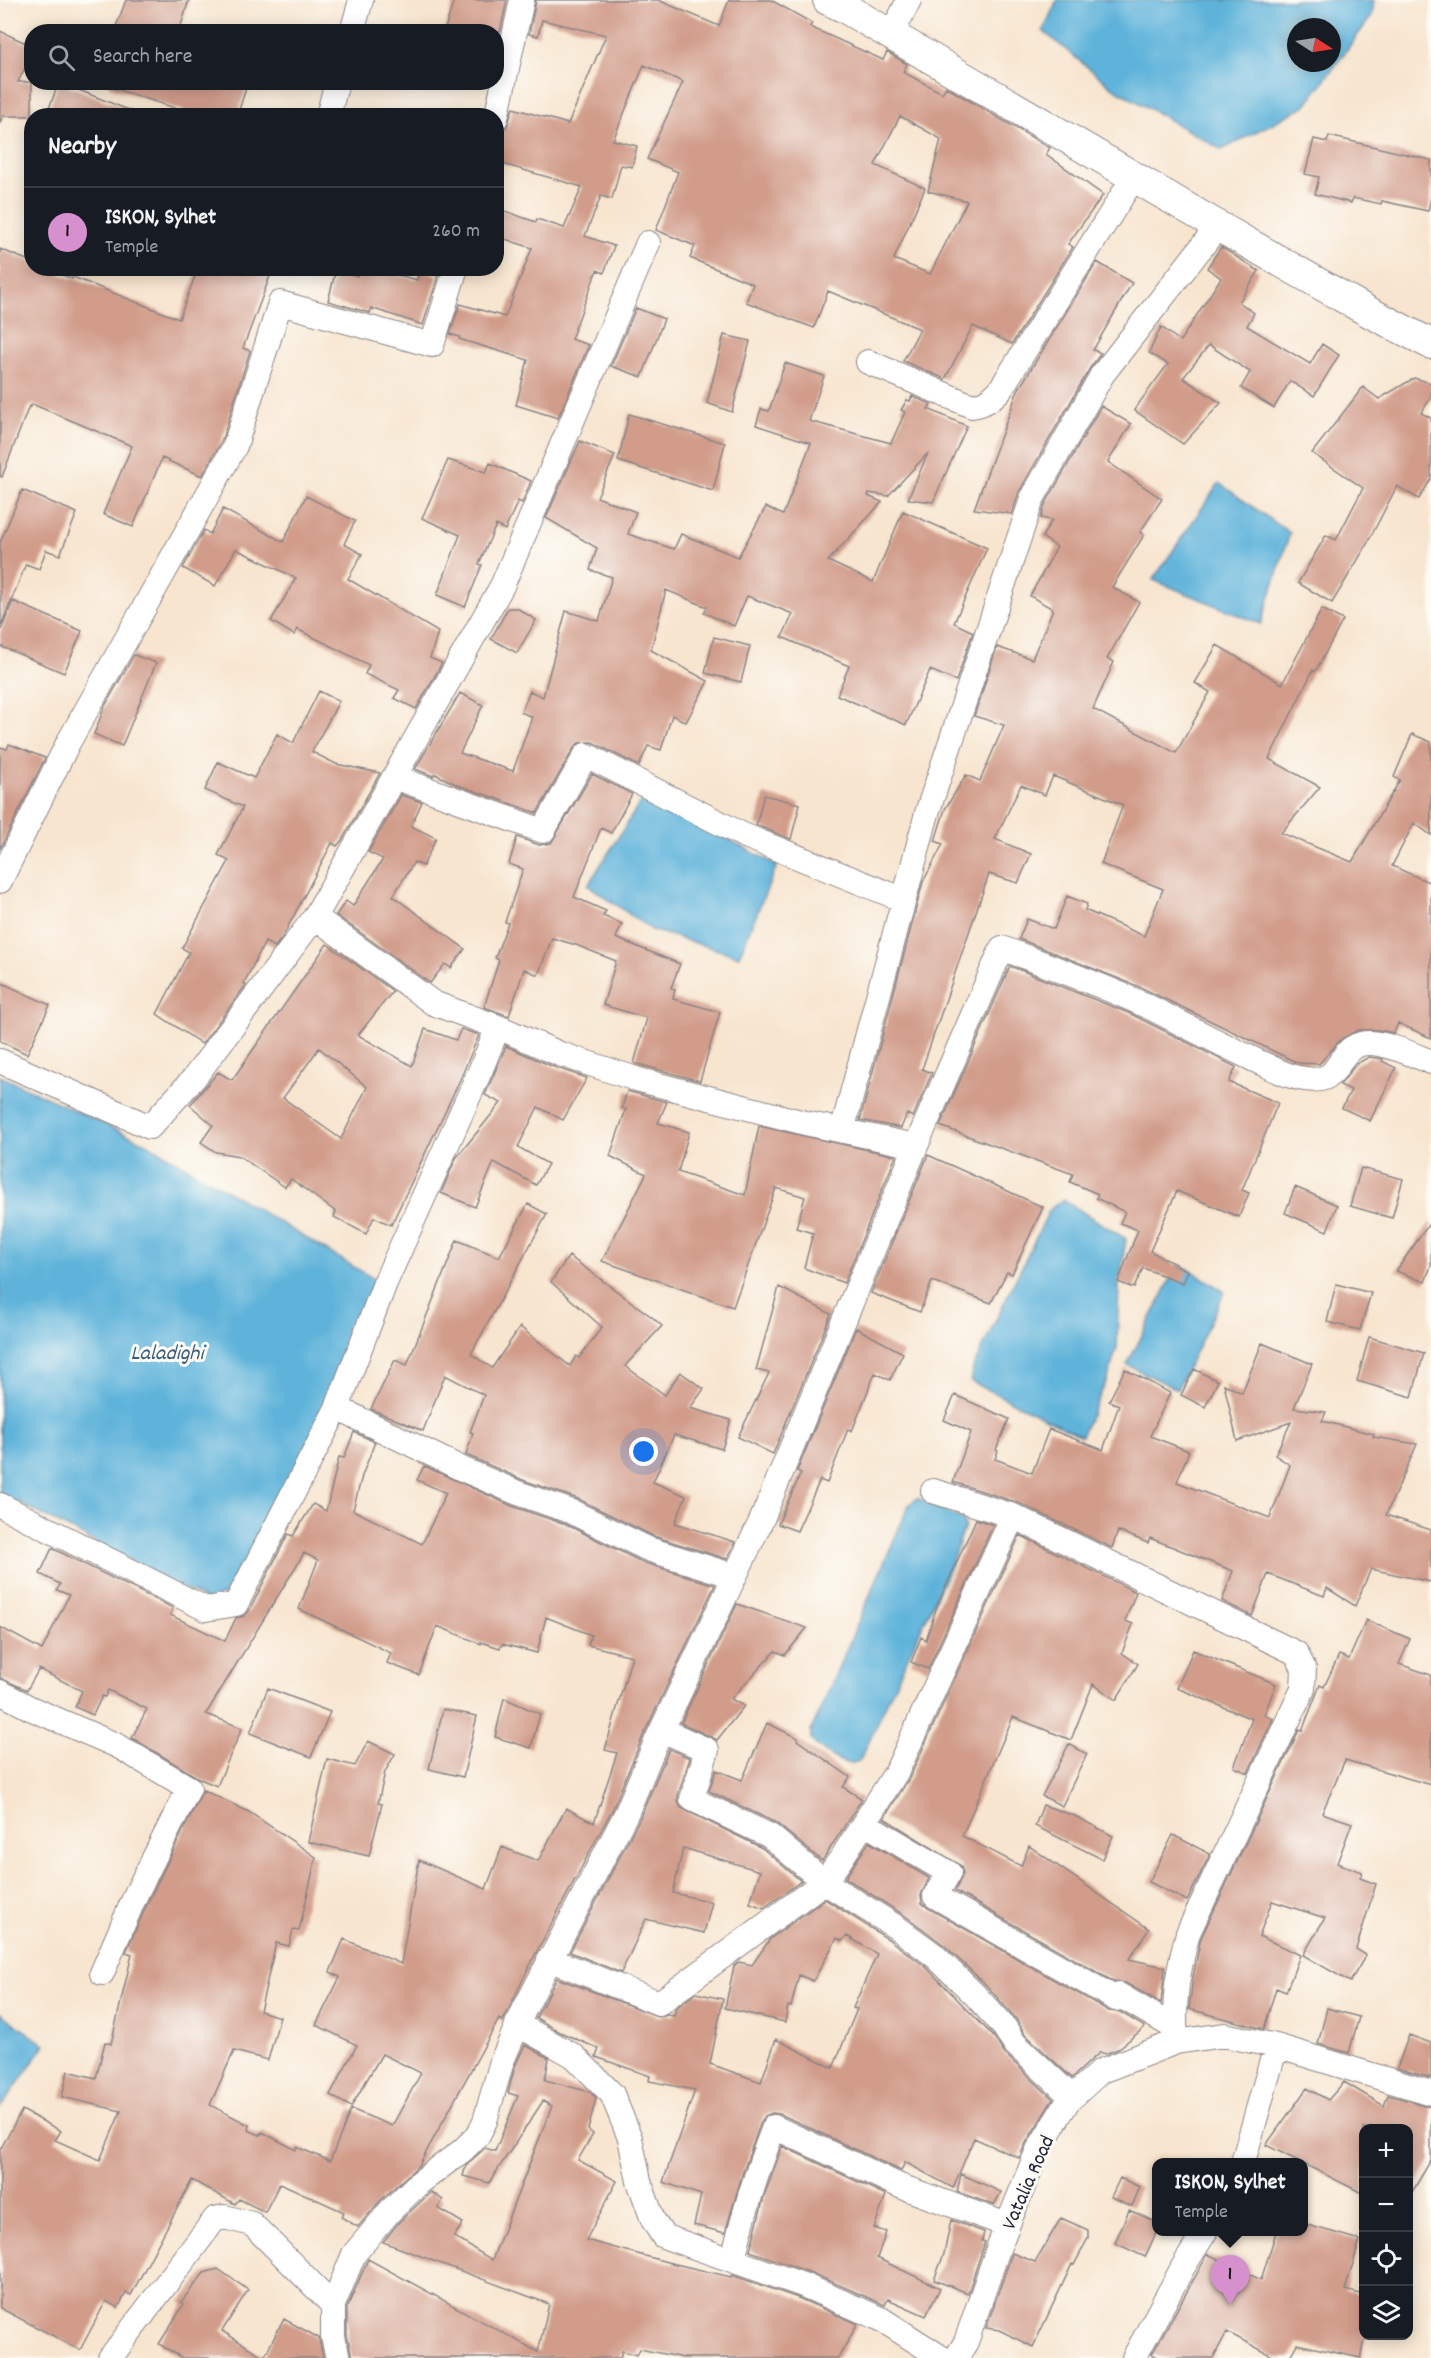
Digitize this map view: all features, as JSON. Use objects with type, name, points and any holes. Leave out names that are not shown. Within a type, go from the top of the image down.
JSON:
[{"type":"street","points":[[354,24],[361,0]]},
{"type":"street","points":[[504,82],[522,0]]},
{"type":"street","points":[[828,0],[1218,226],[1369,312],[1431,344]]},
{"type":"street","points":[[891,35],[909,0]]},
{"type":"street","points":[[330,108],[335,90]]},
{"type":"street","points":[[498,108],[502,90]]},
{"type":"street","points":[[868,362],[972,406],[982,405],[1000,390],[1134,177]]},
{"type":"street","points":[[842,1131],[927,813],[1032,499],[1102,375],[1218,226]]},
{"type":"street","points":[[0,1061],[150,1127],[194,1078],[315,917],[502,586],[648,243]]},
{"type":"street","points":[[0,881],[68,743],[235,446],[279,303],[432,345],[454,276]]},
{"type":"street","points":[[394,777],[543,831],[586,755],[743,834],[904,900]]},
{"type":"street","points":[[315,917],[433,1003],[498,1027],[560,1054],[636,1079],[842,1131],[916,1146]]},
{"type":"street","points":[[338,2358],[333,2337],[333,2305],[354,2254],[390,2211],[418,2183],[463,2150],[478,2135],[491,2103],[502,2061],[517,2024],[626,1814],[662,1730],[762,1519],[916,1146],[1002,948],[1152,1009],[1227,1047],[1297,1078],[1312,1080],[1327,1078],[1348,1052],[1360,1044],[1378,1043],[1431,1062]]},
{"type":"street","points":[[0,1505],[206,1609],[236,1604],[337,1408],[385,1283],[477,1080],[498,1027]]},
{"type":"street","points":[[337,1408],[462,1469],[518,1493],[572,1512],[639,1545],[734,1576]]},
{"type":"street","points":[[933,1491],[1013,1516],[1296,1653],[1304,1669],[1303,1689],[1188,1933],[1177,1974],[1174,2009],[1176,2035]]},
{"type":"street","points":[[549,1959],[659,2003],[824,1882],[897,1771],[1013,1516]]},
{"type":"street","points":[[0,1692],[30,1708],[118,1746],[189,1788],[136,1894],[102,1973]]},
{"type":"street","points":[[662,1730],[707,1750],[692,1799],[770,1836],[824,1882],[896,1927],[934,1955],[975,1995],[1021,2050],[1072,2097]]},
{"type":"street","points":[[864,1823],[949,1873],[935,1896],[1116,1999],[1119,1995],[1176,2035]]},
{"type":"street","points":[[517,2024],[574,2056],[612,2094],[630,2138],[633,2162],[653,2220],[663,2236],[802,2285],[881,2319],[942,2358]]},
{"type":"street","name":"Vatalia Road","points":[[956,2358],[966,2342],[1007,2225],[1038,2150],[1072,2097],[1101,2071],[1176,2035],[1224,2035],[1276,2046],[1431,2093]]},
{"type":"street","points":[[1244,2158],[1276,2046]]},
{"type":"street","points":[[733,2260],[741,2223],[757,2170],[774,2127],[900,2186],[1007,2225]]},
{"type":"street","points":[[110,2358],[215,2219],[224,2217],[252,2224],[333,2305]]},
{"type":"street","points":[[1134,2358],[1183,2267],[1202,2236]]},
{"type":"water","points":[[1057,0],[1374,0],[1372,16],[1341,58],[1341,18],[1287,18],[1287,72],[1330,72],[1305,106],[1222,150],[1113,88],[1043,31]]},
{"type":"water","points":[[1219,483],[1290,533],[1261,624],[1153,580]]},
{"type":"water","points":[[645,795],[777,865],[739,956],[652,930],[588,885]]},
{"type":"water","name":"Laladighi","points":[[0,1076],[150,1145],[376,1280],[326,1408],[231,1593],[206,1600],[0,1493]]},
{"type":"water","points":[[1063,1200],[1126,1239],[1119,1284],[1117,1347],[1108,1378],[1081,1436],[970,1381],[974,1365],[1049,1211]]},
{"type":"water","points":[[1178,1265],[1225,1292],[1177,1389],[1127,1365]]},
{"type":"water","points":[[917,1498],[964,1520],[965,1527],[948,1571],[860,1760],[848,1763],[834,1758],[811,1740],[811,1731],[909,1505]]},
{"type":"water","points":[[0,2013],[45,2045],[0,2109]]},
{"type":"building","points":[[126,0],[189,0],[182,24],[117,24]]},
{"type":"building","points":[[454,0],[507,0],[502,24],[446,24]]},
{"type":"building","points":[[536,0],[658,0],[719,26],[729,0],[771,0],[812,23],[810,27],[883,60],[887,52],[907,64],[903,72],[942,93],[946,87],[1050,148],[1046,154],[1103,195],[1068,244],[1073,247],[1012,344],[973,326],[945,379],[903,361],[920,329],[828,291],[814,328],[746,302],[753,284],[690,258],[695,246],[656,230],[678,172],[647,159],[683,82],[644,65],[613,140],[637,146],[632,167],[621,165],[612,199],[601,196],[585,236],[614,246],[604,273],[597,270],[571,339],[589,345],[558,418],[516,405],[528,360],[459,339],[460,337],[450,334],[460,304],[505,317],[532,248],[504,239],[504,211],[536,222],[537,219],[564,228],[582,187],[504,164],[504,128],[507,127],[513,108],[568,124],[606,35],[542,20],[538,36],[529,34]],"holes":[[[900,116],[941,139],[928,191],[967,201],[930,274],[894,259],[925,188],[875,165]]]},
{"type":"building","points":[[0,31],[24,42],[24,70],[18,82],[24,82],[24,90],[32,90],[32,108],[24,108],[24,116],[3,116],[0,123]]},
{"type":"building","points":[[56,90],[79,90],[124,108],[49,108]]},
{"type":"building","points":[[118,90],[245,90],[240,108],[175,108]]},
{"type":"building","points":[[1329,136],[1431,160],[1431,197],[1428,211],[1382,201],[1381,204],[1353,198],[1351,203],[1315,194],[1319,177],[1305,174],[1314,139],[1327,142]]},
{"type":"building","points":[[1221,247],[1259,271],[1239,302],[1254,313],[1247,326],[1310,364],[1322,344],[1339,355],[1314,396],[1290,381],[1274,408],[1241,388],[1250,372],[1209,345],[1183,378],[1221,403],[1183,444],[1134,410],[1168,364],[1149,353],[1161,327],[1180,341],[1221,278],[1207,268]]},
{"type":"building","points":[[0,249],[24,259],[24,276],[65,276],[72,279],[73,277],[179,319],[195,276],[270,276],[243,348],[250,351],[222,440],[202,476],[162,458],[133,527],[103,514],[132,446],[32,404],[31,407],[29,406],[2,477],[0,476]]},
{"type":"building","points":[[1097,262],[1132,283],[1093,350],[1101,353],[1090,368],[1019,492],[1012,514],[974,509],[1018,390]]},
{"type":"building","points":[[334,276],[402,276],[417,280],[418,276],[438,276],[423,325],[371,308],[370,313],[328,301]]},
{"type":"building","points":[[636,308],[664,319],[642,377],[611,366]]},
{"type":"building","points":[[724,335],[750,341],[732,412],[707,403]]},
{"type":"building","points":[[785,363],[824,376],[809,421],[891,443],[905,412],[901,410],[912,396],[931,404],[928,409],[967,426],[933,502],[908,499],[928,453],[888,496],[869,493],[868,496],[882,502],[828,561],[873,582],[903,511],[987,548],[954,623],[973,632],[956,681],[930,670],[906,725],[837,695],[849,666],[782,637],[793,614],[747,596],[734,626],[704,613],[707,607],[666,590],[651,650],[708,681],[686,722],[672,715],[661,750],[648,746],[639,766],[592,742],[579,743],[537,813],[458,785],[435,774],[433,776],[415,769],[460,693],[483,705],[460,753],[513,771],[532,717],[521,712],[530,691],[543,697],[566,611],[599,621],[612,577],[590,570],[597,548],[546,518],[580,441],[615,455],[597,497],[636,512],[628,534],[674,549],[681,534],[738,557],[766,507],[783,515],[811,443],[756,425],[761,409],[769,411]]},
{"type":"building","points":[[1414,378],[1431,383],[1431,398],[1421,413],[1431,418],[1431,479],[1419,499],[1397,486],[1365,548],[1332,603],[1298,583],[1326,535],[1336,540],[1363,488],[1312,453],[1363,387],[1379,399]]},
{"type":"building","points":[[1101,406],[1131,424],[1108,462],[1162,499],[1140,532],[1144,535],[1112,587],[1139,602],[1107,659],[1114,662],[1093,709],[1176,753],[1210,692],[1195,683],[1217,645],[1282,684],[1322,609],[1343,620],[1315,672],[1313,670],[1269,759],[1320,787],[1281,833],[1352,862],[1400,780],[1394,777],[1412,734],[1431,742],[1431,835],[1414,823],[1392,866],[1431,883],[1431,1038],[1398,1023],[1394,1033],[1359,1030],[1342,1038],[1319,1064],[1298,1063],[1142,988],[1019,939],[1027,919],[1054,929],[1067,896],[1087,904],[1085,910],[1144,936],[1163,889],[1101,864],[1123,805],[1053,776],[1045,795],[1021,785],[995,839],[1031,854],[1018,883],[989,874],[922,1069],[932,1073],[913,1117],[907,1114],[901,1128],[860,1120],[923,882],[943,844],[935,841],[945,809],[966,775],[980,781],[1004,725],[974,716],[997,647],[1032,659],[1053,609],[1030,596],[1057,547],[1042,537],[1052,520],[1041,518],[1045,505]]},
{"type":"building","points":[[629,414],[725,443],[713,491],[618,461]]},
{"type":"building","points":[[448,460],[486,472],[490,463],[531,481],[522,503],[518,501],[505,530],[496,525],[479,564],[482,565],[465,607],[437,595],[460,535],[422,518]]},
{"type":"building","points":[[22,490],[77,513],[60,555],[46,550],[39,569],[26,564],[1,626],[0,543]]},
{"type":"building","points":[[306,496],[355,521],[344,544],[362,554],[348,579],[438,632],[430,658],[442,663],[416,709],[394,698],[399,690],[365,674],[369,665],[297,629],[294,635],[271,621],[296,578],[236,549],[215,586],[183,568],[204,530],[210,534],[223,509],[283,542]]},
{"type":"building","points":[[13,601],[82,631],[64,673],[0,646],[0,632]]},
{"type":"building","points":[[508,608],[517,608],[536,620],[517,653],[491,639]]},
{"type":"building","points":[[714,637],[750,646],[741,682],[705,673]]},
{"type":"building","points":[[134,655],[156,663],[122,746],[94,734],[105,706]]},
{"type":"building","points":[[319,691],[339,701],[312,752],[336,764],[380,773],[342,840],[337,846],[332,843],[282,938],[275,947],[265,942],[244,983],[246,985],[202,1044],[157,1014],[189,952],[182,948],[229,861],[218,855],[243,807],[205,790],[218,762],[254,778],[277,734],[293,743]]},
{"type":"building","points":[[9,744],[45,758],[0,849],[0,747],[7,749]]},
{"type":"building","points":[[592,774],[632,794],[611,833],[601,828],[574,897],[606,911],[603,916],[622,924],[616,938],[680,964],[671,988],[675,990],[673,999],[720,1012],[700,1081],[634,1063],[647,1018],[603,1005],[616,961],[576,945],[552,938],[538,975],[524,969],[509,1016],[484,1007],[499,960],[495,958],[508,923],[505,922],[523,869],[509,864],[517,837],[539,845],[551,843]]},
{"type":"building","points":[[401,795],[422,802],[411,826],[436,838],[423,866],[414,862],[393,896],[465,949],[451,968],[445,964],[430,983],[336,915],[346,901],[353,906],[383,859],[368,852]]},
{"type":"building","points":[[764,795],[800,804],[791,839],[756,825]]},
{"type":"building","points":[[327,944],[393,991],[358,1035],[412,1066],[425,1029],[456,1040],[461,1029],[479,1035],[391,1225],[374,1217],[366,1234],[334,1217],[336,1212],[291,1179],[285,1187],[239,1156],[216,1152],[201,1142],[213,1125],[190,1105],[218,1072],[232,1080]],"holes":[[[319,1048],[367,1087],[341,1139],[283,1098]]]},
{"type":"building","points":[[1010,966],[1131,1014],[1236,1067],[1229,1082],[1278,1103],[1242,1190],[1249,1193],[1239,1217],[1177,1191],[1150,1251],[1188,1271],[1183,1283],[1143,1268],[1134,1288],[1118,1282],[1138,1230],[1120,1223],[1125,1212],[1096,1198],[1098,1194],[1070,1182],[1073,1174],[940,1126]]},
{"type":"building","points":[[0,982],[50,1005],[27,1054],[0,1041]]},
{"type":"building","points":[[506,1046],[554,1067],[587,1078],[563,1120],[538,1107],[518,1147],[548,1164],[536,1185],[494,1162],[475,1207],[441,1193],[456,1158],[501,1103],[485,1095]]},
{"type":"building","points":[[1369,1057],[1383,1059],[1382,1061],[1396,1068],[1370,1121],[1342,1108],[1351,1090],[1340,1085],[1356,1064]]},
{"type":"building","points":[[627,1091],[667,1102],[658,1123],[689,1132],[678,1172],[745,1195],[759,1126],[896,1156],[844,1283],[804,1268],[813,1233],[796,1228],[805,1197],[776,1188],[733,1307],[602,1261],[646,1174],[610,1156],[626,1109],[622,1108]]},
{"type":"building","points":[[928,1155],[1043,1207],[1012,1274],[1007,1272],[991,1303],[932,1281],[920,1312],[871,1293]]},
{"type":"building","points":[[1361,1168],[1403,1179],[1392,1218],[1350,1206]]},
{"type":"building","points":[[1295,1187],[1337,1205],[1327,1231],[1285,1213]]},
{"type":"building","points":[[528,1204],[547,1214],[471,1354],[492,1368],[520,1327],[570,1366],[576,1356],[579,1358],[602,1327],[551,1282],[569,1256],[652,1317],[662,1326],[625,1366],[665,1395],[680,1372],[704,1389],[690,1408],[731,1420],[722,1449],[674,1435],[653,1482],[686,1496],[675,1523],[735,1542],[727,1559],[653,1536],[578,1499],[523,1480],[466,1455],[473,1433],[470,1432],[484,1395],[445,1375],[423,1431],[371,1409],[395,1360],[407,1365],[457,1240],[499,1257]]},
{"type":"building","points":[[1431,1221],[1431,1266],[1425,1282],[1396,1271]]},
{"type":"building","points":[[1336,1284],[1371,1293],[1360,1330],[1327,1322]]},
{"type":"building","points":[[779,1287],[831,1314],[773,1454],[738,1437],[769,1373],[756,1370]]},
{"type":"building","points":[[856,1328],[903,1353],[890,1380],[875,1373],[852,1431],[848,1429],[827,1483],[820,1480],[797,1531],[778,1524],[801,1473],[797,1471]]},
{"type":"building","points":[[1369,1337],[1424,1353],[1412,1397],[1357,1381]]},
{"type":"building","points":[[1262,1343],[1312,1364],[1294,1408],[1326,1412],[1322,1421],[1374,1434],[1373,1437],[1417,1444],[1386,1515],[1431,1530],[1431,1582],[1371,1569],[1355,1606],[1327,1588],[1324,1596],[1268,1574],[1252,1616],[1222,1601],[1233,1571],[1150,1538],[1148,1543],[1118,1531],[1112,1548],[1019,1503],[953,1482],[971,1432],[944,1420],[955,1395],[1009,1419],[996,1450],[998,1451],[995,1459],[1032,1473],[1049,1429],[1103,1450],[1119,1405],[1109,1401],[1125,1369],[1170,1393],[1150,1436],[1189,1451],[1177,1482],[1270,1518],[1290,1465],[1275,1455],[1291,1422],[1237,1441],[1224,1384],[1242,1393]]},
{"type":"building","points":[[1194,1369],[1218,1381],[1205,1407],[1181,1395]]},
{"type":"building","points":[[354,1432],[375,1442],[362,1476],[353,1510],[422,1544],[446,1493],[417,1480],[424,1466],[512,1506],[567,1525],[642,1562],[715,1585],[643,1736],[613,1808],[536,1953],[503,2021],[499,2019],[419,2165],[380,2201],[358,2227],[341,2217],[344,2212],[280,2183],[265,2212],[239,2199],[235,2204],[192,2180],[131,2295],[126,2293],[118,2308],[106,2301],[80,2350],[0,2308],[0,2150],[22,2110],[61,2131],[55,2140],[100,2160],[121,2111],[62,2097],[68,2071],[96,2078],[105,2042],[111,2044],[132,1954],[126,1952],[203,1790],[249,1812],[316,1857],[299,1931],[293,1930],[289,1946],[276,1943],[260,2011],[280,2017],[268,2060],[234,2051],[210,2105],[249,2125],[248,2130],[260,2135],[262,2132],[296,2150],[297,2147],[330,2161],[351,2109],[392,2126],[421,2073],[382,2054],[351,2107],[330,2095],[357,2045],[316,2025],[340,1977],[330,1972],[344,1939],[401,1964],[419,1860],[486,1889],[502,1847],[538,1861],[566,1808],[594,1823],[617,1753],[605,1750],[632,1656],[588,1645],[591,1635],[546,1617],[537,1653],[502,1644],[500,1648],[481,1642],[481,1644],[437,1626],[419,1675],[387,1663],[391,1653],[299,1609],[318,1560],[304,1553],[206,1714],[242,1728],[217,1786],[200,1779],[132,1738],[147,1709],[108,1690],[105,1697],[102,1696],[93,1715],[75,1707],[82,1691],[39,1669],[27,1690],[0,1678],[0,1627],[42,1650],[69,1595],[57,1590],[60,1584],[40,1574],[52,1548],[173,1608],[170,1615],[225,1641],[236,1618],[244,1616],[249,1611],[288,1534],[293,1536],[313,1504],[326,1511],[339,1457],[344,1458]]},
{"type":"building","points":[[976,1519],[993,1525],[928,1669],[911,1662],[921,1637],[926,1640],[937,1606]]},
{"type":"building","points":[[1020,1535],[1136,1592],[1125,1621],[1133,1624],[1122,1653],[1138,1664],[1116,1700],[1093,1684],[1071,1740],[1013,1717],[962,1836],[1021,1866],[1029,1846],[1149,1929],[1129,1959],[1165,1967],[1161,2003],[1126,1983],[1114,1982],[955,1891],[963,1874],[961,1866],[884,1818],[910,1777]]},
{"type":"building","points":[[737,1604],[807,1628],[785,1655],[775,1651],[731,1699],[744,1706],[717,1740],[681,1723]]},
{"type":"building","points":[[1366,1620],[1410,1639],[1399,1664],[1431,1675],[1431,1785],[1345,1760],[1322,1813],[1352,1823],[1337,1863],[1362,1872],[1360,1878],[1376,1884],[1356,1949],[1366,1955],[1350,1982],[1303,1955],[1325,1918],[1272,1901],[1259,1936],[1300,1955],[1286,1992],[1276,1988],[1264,2029],[1189,2009],[1201,1938],[1299,1730],[1302,1731],[1320,1685],[1324,1687],[1339,1655],[1349,1659]]},
{"type":"building","points":[[1193,1650],[1276,1684],[1264,1715],[1273,1719],[1248,1773],[1234,1767],[1252,1719],[1177,1688]]},
{"type":"building","points":[[268,1688],[330,1712],[311,1757],[250,1733]]},
{"type":"building","points":[[504,1698],[540,1714],[531,1748],[495,1737]]},
{"type":"building","points":[[443,1709],[477,1716],[463,1777],[429,1769]]},
{"type":"building","points":[[767,1723],[798,1738],[797,1740],[850,1777],[843,1787],[862,1799],[822,1861],[776,1823],[709,1791],[716,1770],[742,1780]]},
{"type":"building","points":[[368,1741],[395,1754],[385,1772],[378,1803],[382,1804],[369,1856],[308,1842],[327,1759],[355,1766]]},
{"type":"building","points":[[1069,1744],[1087,1754],[1062,1806],[1042,1796]]},
{"type":"building","points":[[669,1749],[690,1758],[678,1795],[681,1808],[762,1848],[801,1881],[764,1908],[750,1903],[760,1871],[683,1848],[673,1893],[712,1902],[704,1933],[646,1919],[621,1973],[570,1952],[639,1820]]},
{"type":"building","points":[[1043,1805],[1075,1816],[1113,1836],[1102,1859],[1035,1826]]},
{"type":"building","points":[[1173,1835],[1210,1854],[1187,1901],[1149,1882]]},
{"type":"building","points":[[869,1842],[929,1878],[921,1895],[922,1903],[928,1908],[1109,2011],[1120,2012],[1145,2027],[1118,2049],[1105,2054],[1100,2052],[1072,2078],[1025,2034],[1016,2019],[986,1985],[944,1945],[904,1915],[845,1878]]},
{"type":"building","points":[[825,1899],[888,1939],[925,1966],[994,2037],[1004,2053],[1053,2099],[1019,2158],[974,2138],[953,2188],[905,2162],[901,2171],[780,2114],[772,2113],[765,2116],[761,2122],[725,2233],[694,2225],[701,2195],[663,2182],[695,2090],[649,2081],[650,2076],[596,2057],[599,2049],[560,2032],[536,2018],[557,1978],[660,2017],[667,2014],[674,2016],[676,2008],[696,1993],[723,1999],[710,2064],[761,2082],[776,2039],[833,2068],[857,2009],[853,2008],[877,1954],[847,1936],[842,1941],[837,1938],[813,1981],[799,1975],[785,2022],[725,2008],[734,1966],[739,1962],[752,1965],[770,1939]]},
{"type":"building","points":[[1327,2008],[1359,2017],[1349,2053],[1318,2044]]},
{"type":"building","points":[[1409,2035],[1431,2043],[1431,2078],[1397,2068]]},
{"type":"building","points":[[525,2045],[549,2058],[545,2080],[590,2092],[596,2098],[588,2130],[593,2134],[578,2160],[617,2181],[586,2240],[667,2262],[731,2277],[732,2275],[798,2298],[858,2324],[838,2358],[683,2358],[640,2349],[637,2355],[622,2351],[620,2358],[352,2358],[347,2335],[347,2308],[368,2259],[538,2352],[549,2304],[383,2242],[400,2221],[431,2192],[443,2200],[438,2208],[463,2223],[454,2237],[492,2260],[552,2106],[543,2101],[489,2183],[463,2176],[466,2165],[485,2148],[495,2151],[518,2096],[508,2093],[515,2066]]},
{"type":"building","points":[[1344,2082],[1384,2106],[1388,2095],[1431,2107],[1431,2160],[1413,2191],[1413,2124],[1359,2124],[1359,2192],[1308,2166],[1308,2158],[1292,2158],[1266,2145],[1307,2088],[1328,2100]]},
{"type":"building","points":[[782,2146],[886,2195],[874,2228],[886,2232],[877,2258],[940,2288],[926,2316],[888,2299],[885,2305],[809,2272],[750,2251],[764,2197]]},
{"type":"building","points":[[961,2174],[1001,2192],[994,2205],[957,2192]]},
{"type":"building","points":[[1120,2178],[1140,2187],[1132,2206],[1111,2197]]},
{"type":"building","points":[[1129,2210],[1152,2220],[1152,2236],[1155,2236],[1145,2257],[1115,2243]]},
{"type":"building","points":[[1061,2218],[1088,2230],[1088,2238],[1074,2265],[1072,2264],[1033,2347],[999,2330],[986,2328],[1012,2253],[1035,2262]]},
{"type":"building","points":[[951,2220],[984,2232],[982,2241],[985,2242],[968,2293],[934,2280],[944,2254]]},
{"type":"building","points":[[1308,2225],[1359,2240],[1345,2290],[1359,2294],[1359,2340],[1365,2340],[1361,2358],[1297,2344],[1289,2358],[1276,2358],[1227,2332],[1213,2358],[1159,2358],[1152,2354],[1208,2254],[1261,2280],[1275,2236],[1308,2236]]},
{"type":"building","points":[[218,2269],[248,2290],[222,2331],[264,2357],[284,2319],[319,2338],[323,2358],[182,2358],[159,2344],[184,2304],[181,2302],[204,2273]]},
{"type":"place","name":"ISKON, Sylhet","points":[[1230,2305]]}]
